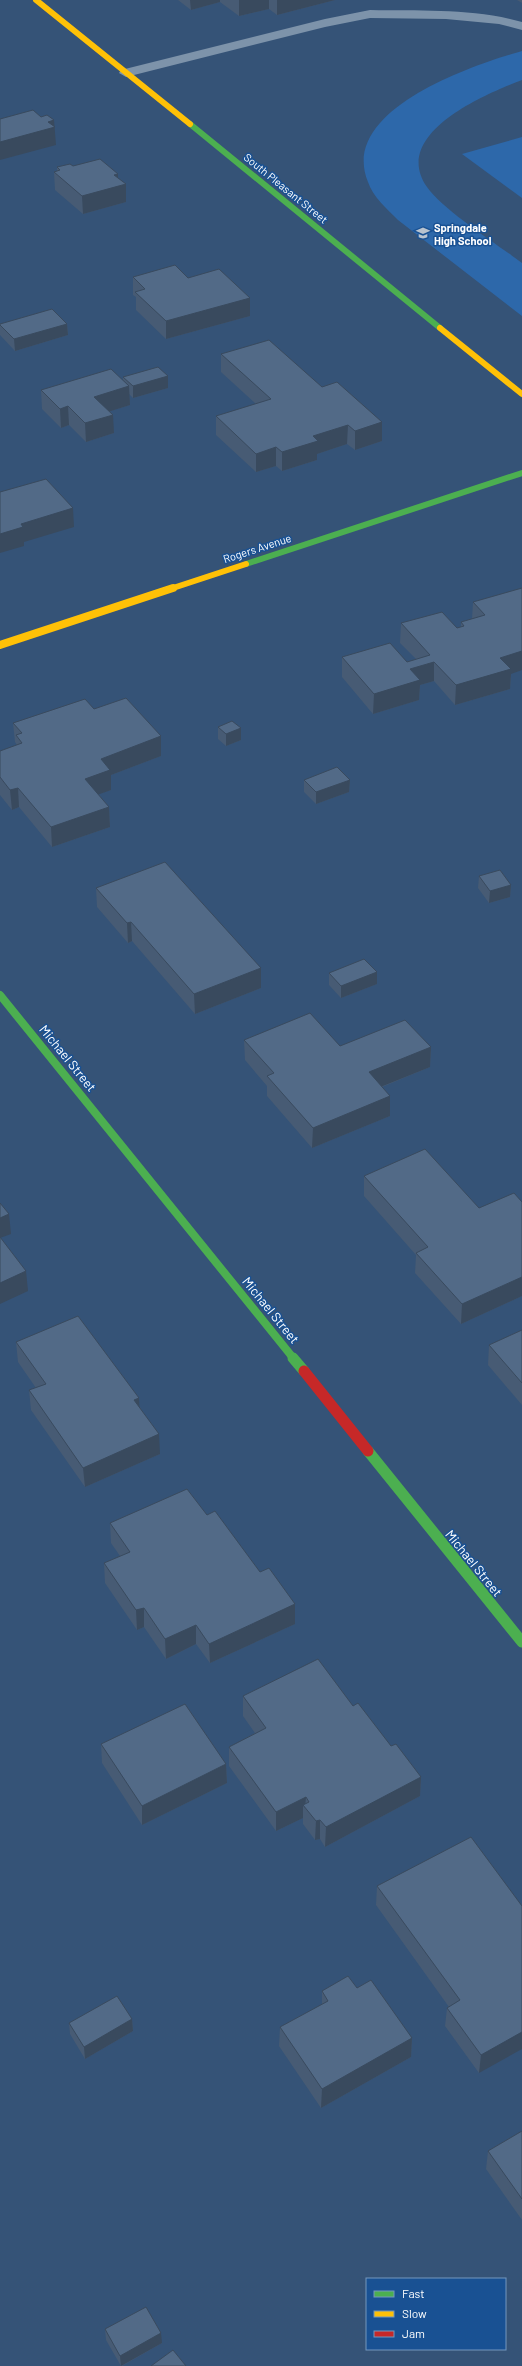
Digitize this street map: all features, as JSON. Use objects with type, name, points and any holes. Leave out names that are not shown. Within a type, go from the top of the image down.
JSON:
[{"type":"street","name":"South Pleasant Street","points":[[36,0],[522,394]]},
{"type":"street","name":"Rogers Avenue","points":[[0,645],[522,473]]},
{"type":"street","name":"Michael Street","points":[[0,995],[522,1642]]},
{"type":"lane","points":[[126,73],[325,23],[370,14],[446,15],[500,20],[522,26]]},
{"type":"shaded area","points":[[522,51],[522,80],[486,95],[447,119],[431,134],[421,150],[419,168],[427,187],[435,196],[458,217],[522,263],[522,316],[389,212],[373,193],[370,187],[364,156],[373,133],[391,113],[415,95],[473,67]]},
{"type":"shaded area","points":[[522,137],[522,198],[462,154]]},
{"type":"building","points":[[33,110],[41,117],[47,115],[54,120],[48,122],[55,127],[0,142],[0,119]]},
{"type":"building","points":[[100,159],[118,174],[114,175],[126,184],[82,196],[54,172],[60,170],[57,167],[70,164],[73,166]]},
{"type":"building","points":[[175,265],[188,278],[219,269],[250,298],[166,321],[135,292],[145,289],[133,277]]},
{"type":"building","points":[[52,309],[67,324],[14,339],[0,325],[0,324]]},
{"type":"building","points":[[269,340],[322,387],[337,382],[382,422],[355,431],[348,425],[313,436],[318,441],[282,452],[276,447],[256,454],[216,416],[271,399],[221,354]]},
{"type":"building","points":[[158,367],[168,376],[133,386],[123,377]]},
{"type":"building","points":[[111,369],[129,386],[94,397],[113,415],[85,423],[68,406],[60,409],[41,390]]},
{"type":"building","points":[[46,479],[73,508],[21,524],[23,527],[0,534],[0,492]]},
{"type":"building","points":[[522,588],[522,651],[500,658],[511,669],[456,685],[434,662],[410,669],[420,680],[374,694],[342,657],[390,643],[407,662],[430,655],[401,623],[442,612],[457,628],[464,626],[461,622],[485,615],[473,602]]},
{"type":"building","points":[[126,698],[161,736],[101,759],[110,770],[85,779],[109,807],[51,827],[18,788],[10,790],[0,777],[0,751],[22,743],[16,735],[22,733],[13,723],[85,699],[94,709]]},
{"type":"building","points":[[232,721],[241,728],[226,734],[218,727]]},
{"type":"building","points":[[337,767],[350,780],[316,792],[304,780]]},
{"type":"building","points":[[165,862],[261,968],[194,994],[131,922],[127,923],[96,888]]},
{"type":"building","points":[[500,870],[511,885],[490,891],[479,876]]},
{"type":"building","points":[[364,959],[377,972],[341,986],[329,973]]},
{"type":"building","points":[[310,1013],[340,1046],[405,1020],[431,1047],[369,1072],[390,1096],[313,1128],[267,1076],[274,1073],[244,1040]]},
{"type":"building","points":[[425,1149],[479,1208],[514,1193],[522,1202],[522,1277],[462,1304],[416,1253],[428,1247],[364,1176]]},
{"type":"building","points":[[0,1203],[9,1214],[0,1218]]},
{"type":"building","points":[[0,1237],[26,1271],[0,1283]]},
{"type":"building","points":[[78,1316],[139,1398],[134,1400],[159,1434],[83,1468],[29,1390],[46,1384],[16,1342]]},
{"type":"building","points":[[522,1330],[522,1383],[489,1345]]},
{"type":"building","points":[[187,1489],[207,1515],[215,1511],[260,1572],[269,1568],[295,1604],[209,1644],[196,1625],[165,1639],[144,1608],[136,1610],[104,1563],[130,1552],[110,1523]]},
{"type":"building","points":[[318,1659],[353,1706],[358,1703],[391,1746],[396,1744],[421,1777],[326,1827],[320,1820],[316,1821],[303,1805],[309,1802],[306,1797],[276,1812],[229,1747],[266,1728],[243,1696]]},
{"type":"building","points":[[185,1704],[226,1764],[142,1806],[101,1744]]},
{"type":"building","points":[[471,1837],[522,1906],[522,2032],[481,2055],[447,2008],[460,2000],[377,1886]]},
{"type":"building","points":[[348,1976],[357,1988],[371,1980],[412,2038],[322,2089],[280,2027],[328,2001],[322,1991]]},
{"type":"building","points":[[117,1996],[132,2019],[84,2047],[69,2023]]},
{"type":"building","points":[[522,2131],[522,2199],[488,2151]]},
{"type":"building","points":[[146,2307],[161,2333],[120,2356],[105,2329]]},
{"type":"building","points":[[173,2350],[186,2366],[151,2366]]},
{"type":"traffic: fast","points":[[190,124],[440,328]]},
{"type":"traffic: fast","points":[[246,564],[522,473]]},
{"type":"traffic: fast","points":[[0,995],[304,1371]]},
{"type":"traffic: fast","points":[[368,1451],[522,1642]]},
{"type":"traffic: slow","points":[[36,0],[190,124]]},
{"type":"traffic: slow","points":[[440,328],[522,394]]},
{"type":"traffic: slow","points":[[0,645],[246,564]]},
{"type":"traffic: jam","points":[[304,1371],[368,1451]]},
{"type":"place","name":"Springdale High School","points":[[423,233]]}]
